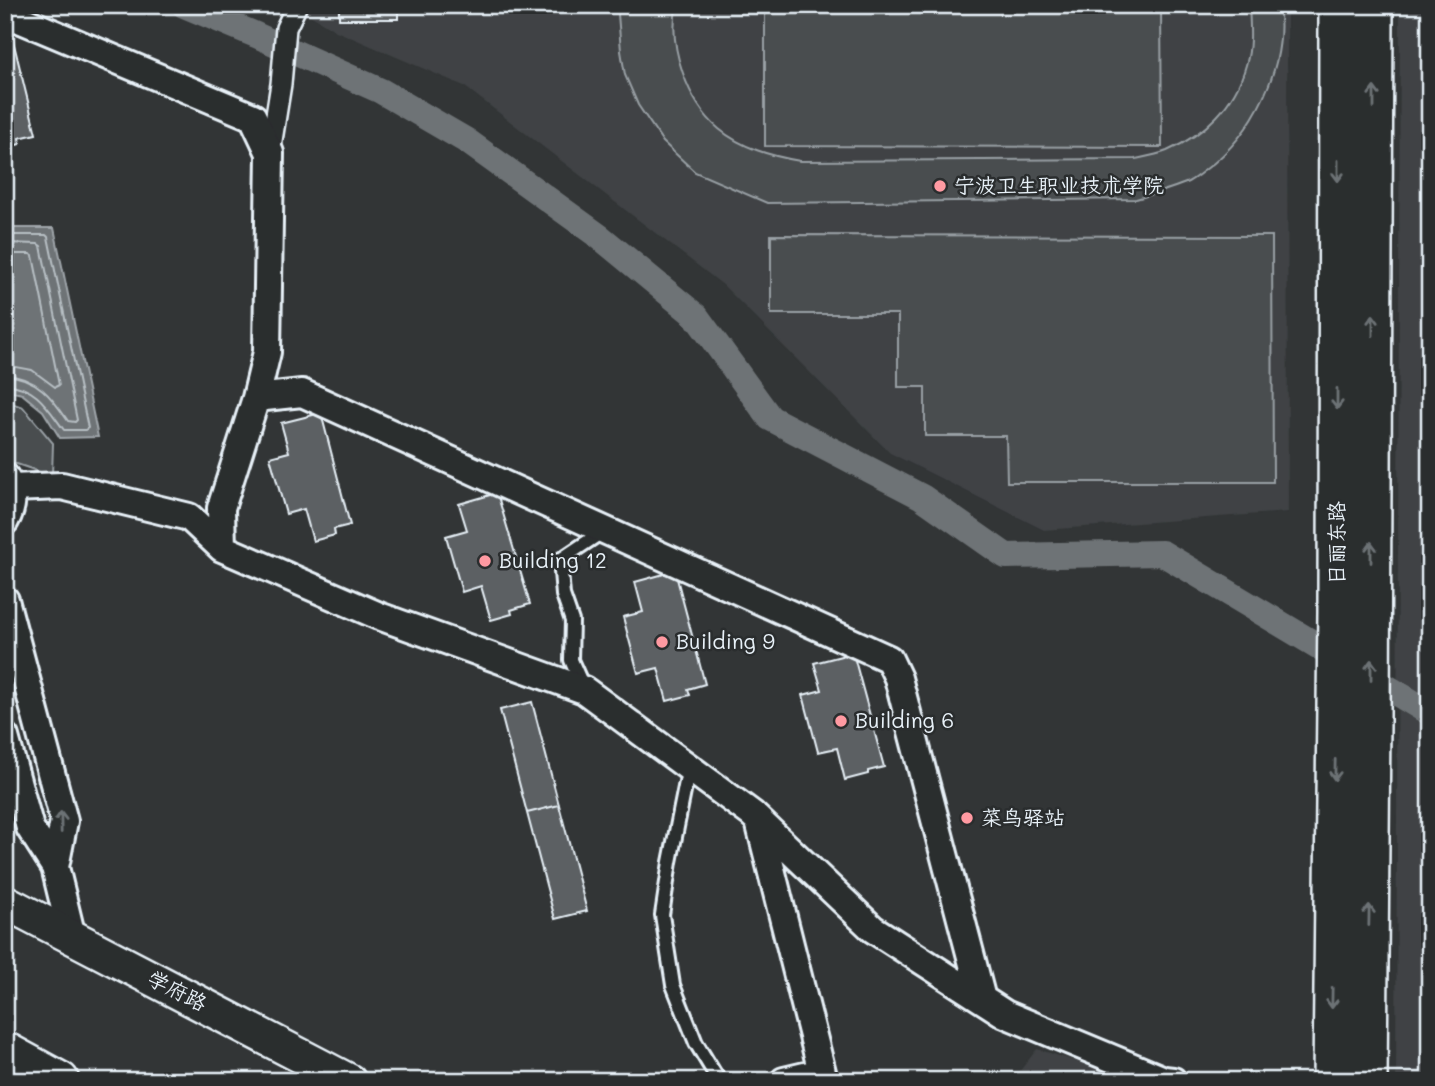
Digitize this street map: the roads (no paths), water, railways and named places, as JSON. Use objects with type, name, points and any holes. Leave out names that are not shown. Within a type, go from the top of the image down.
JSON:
[{"type":"main road","name":"日丽东路","points":[[1338,5],[1354,616],[1371,720],[1368,1081]]},
{"type":"main road","name":"日丽东路","points":[[1332,1081],[1336,702],[1354,616],[1374,5]]},
{"type":"main road","points":[[5,1051],[60,1081]]},
{"type":"street","points":[[222,548],[221,508],[256,398],[267,352],[270,153],[281,84],[286,28],[297,5]]},
{"type":"street","points":[[5,13],[253,117],[270,153]]},
{"type":"street","points":[[256,398],[302,393],[889,659],[898,678],[982,999]]},
{"type":"street","points":[[5,521],[13,499],[8,482],[62,486],[189,517],[222,548],[379,616],[584,690],[759,821],[873,929],[1005,1014],[1164,1080],[1173,1081]]},
{"type":"street","points":[[5,600],[64,821],[55,867]]},
{"type":"street","points":[[5,737],[30,828],[55,867],[72,937]]},
{"type":"street","points":[[759,821],[823,1077],[784,1081]]},
{"type":"street","name":"学府路","points":[[5,902],[349,1081]]},
{"type":"lane","points":[[584,690],[572,660],[572,621],[563,595],[560,560],[605,530]]},
{"type":"lane","points":[[689,767],[662,915],[673,985],[696,1043],[719,1081]]},
{"type":"water","points":[[6,228],[54,228],[98,437],[60,438],[43,411],[22,394],[5,390],[5,306],[8,299]]},
{"type":"waterway","points":[[184,5],[381,91],[467,141],[600,237],[696,316],[770,418],[922,497],[1006,556],[1162,553],[1430,713]]},
{"type":"place","name":"宁波卫生职业技术学院","points":[[940,186]]},
{"type":"place","name":"Building 12","points":[[485,561]]},
{"type":"place","name":"Building 9","points":[[662,642]]},
{"type":"place","name":"Building 6","points":[[841,721]]},
{"type":"place","name":"菜鸟驿站","points":[[967,818]]}]
